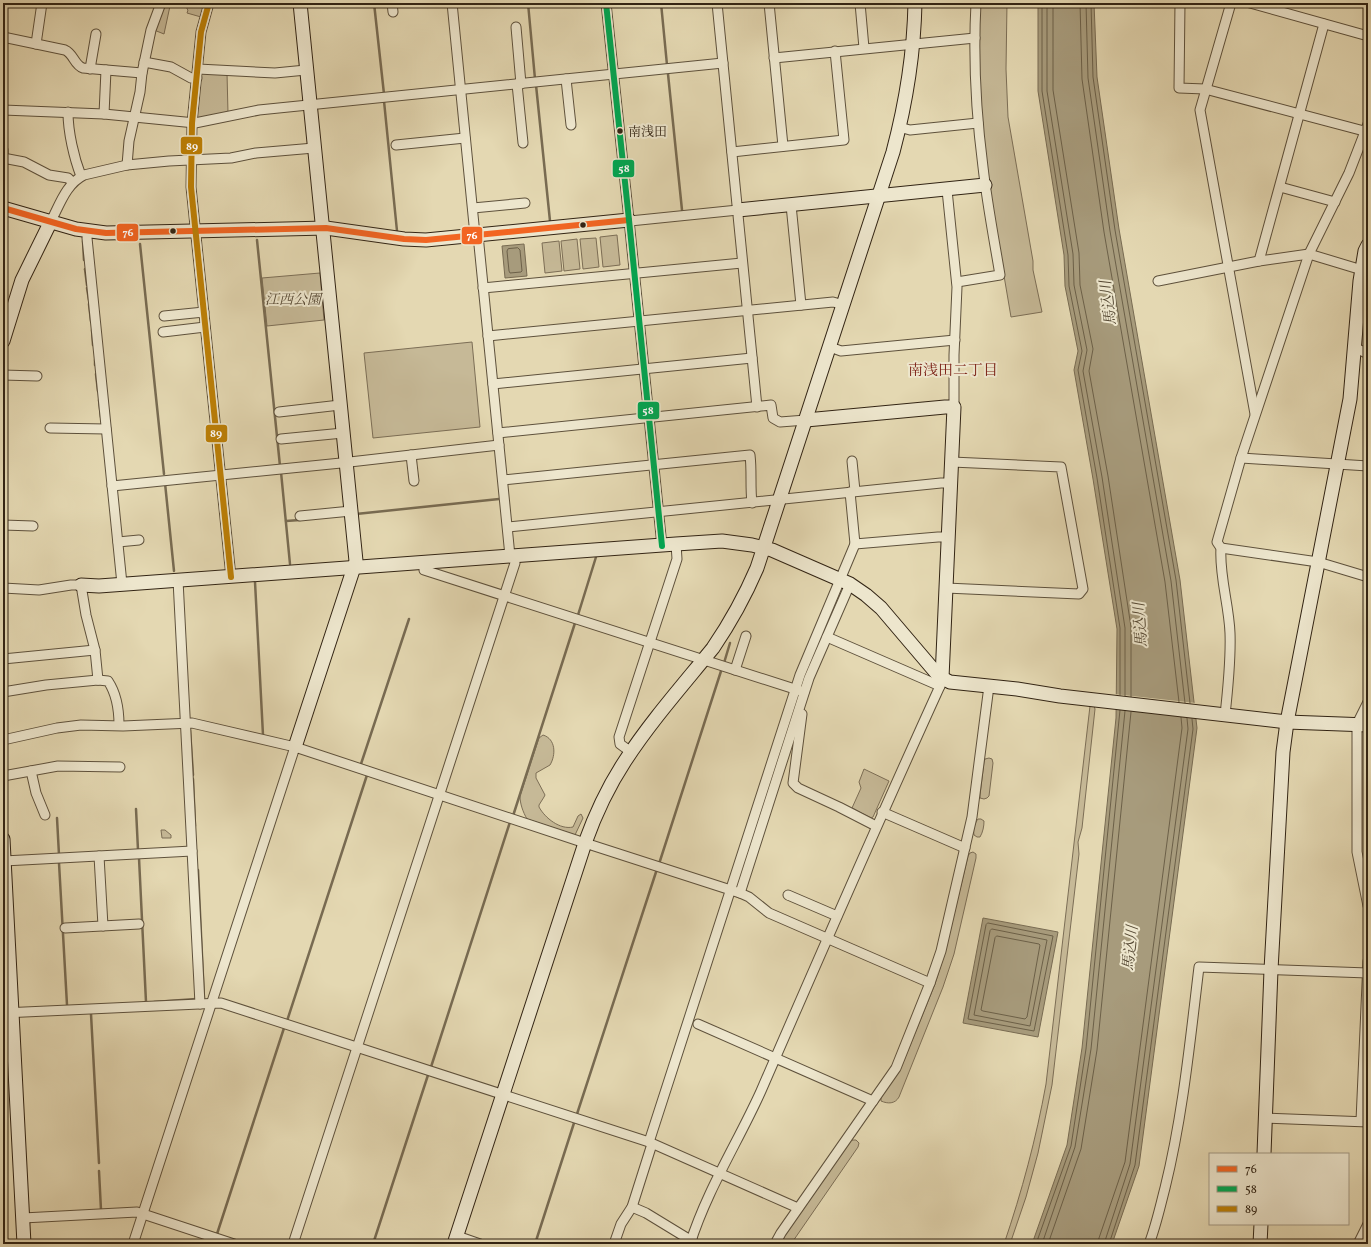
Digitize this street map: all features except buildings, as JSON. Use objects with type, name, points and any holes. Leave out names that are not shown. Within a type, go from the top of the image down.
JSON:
[{"type":"street","points":[[36,44],[42,3]]},
{"type":"street","points":[[127,165],[129,141],[140,92],[144,62],[151,30],[161,3]]},
{"type":"street","points":[[209,3],[201,32],[192,123],[190,160],[191,188],[231,576]]},
{"type":"street","points":[[133,1244],[356,560],[300,3]]},
{"type":"street","points":[[293,1244],[358,1048],[514,563],[508,527],[499,445],[500,432],[473,208],[452,3]]},
{"type":"street","points":[[606,3],[630,221],[662,546]]},
{"type":"street","points":[[717,3],[757,407]]},
{"type":"street","points":[[774,3],[769,3],[783,146]]},
{"type":"street","points":[[860,3],[864,48]]},
{"type":"street","points":[[480,1244],[456,1240],[585,843],[605,795],[631,752],[704,660],[720,637],[752,580],[764,548],[879,196],[899,127],[908,84],[913,44],[915,3]]},
{"type":"street","points":[[956,282],[1000,275],[985,185],[978,123],[975,38],[976,3]]},
{"type":"street","points":[[1180,3],[1179,88],[1205,89],[1300,114],[1366,127],[1349,173],[1309,254],[1241,458],[1217,542],[1221,548],[1220,560],[1227,602],[1230,633],[1230,672],[1226,715]]},
{"type":"street","points":[[1231,3],[1200,110],[1227,267],[1255,415]]},
{"type":"street","points":[[1250,3],[1368,36]]},
{"type":"street","points":[[1259,261],[1324,24]]},
{"type":"street","points":[[516,27],[523,143]]},
{"type":"street","points":[[90,69],[96,34]]},
{"type":"street","points":[[3,37],[68,51],[78,66],[90,69],[142,73]]},
{"type":"street","points":[[774,58],[975,38]]},
{"type":"street","points":[[732,152],[844,140],[835,51]]},
{"type":"street","points":[[144,62],[171,68],[191,78],[198,74],[275,73],[306,70]]},
{"type":"street","points":[[3,110],[104,114],[192,123],[259,110],[723,63]]},
{"type":"street","points":[[104,114],[106,70]]},
{"type":"street","points":[[566,79],[571,125]]},
{"type":"street","points":[[68,112],[68,124],[81,176]]},
{"type":"street","points":[[899,127],[910,130],[978,123]]},
{"type":"street","points":[[396,145],[466,138]]},
{"type":"street","points":[[3,341],[8,307],[68,188],[72,182],[81,176],[127,165],[231,158],[256,153],[314,148]]},
{"type":"street","points":[[3,150],[3,158],[24,162],[49,175],[68,178],[72,182]]},
{"type":"street","points":[[3,208],[88,231],[116,234],[322,228],[411,240],[426,240],[947,190],[985,185]]},
{"type":"street","points":[[1280,187],[1335,202]]},
{"type":"street","points":[[632,1207],[646,1213],[691,1242],[700,1216],[757,1100],[882,812],[941,682],[952,462],[956,282],[947,190]]},
{"type":"street","points":[[473,208],[525,203]]},
{"type":"street","points":[[791,205],[801,305]]},
{"type":"street","points":[[88,231],[87,238],[122,584]]},
{"type":"street","points":[[1264,1153],[1271,970],[1283,752],[1287,722],[1336,464],[1350,399],[1354,347],[1365,251],[1368,245]]},
{"type":"street","points":[[1158,282],[1259,261],[1309,254],[1363,278]]},
{"type":"street","points":[[483,288],[742,263]]},
{"type":"street","points":[[489,336],[833,302],[844,305]]},
{"type":"street","points":[[164,316],[204,312]]},
{"type":"street","points":[[163,332],[205,327]]},
{"type":"street","points":[[830,347],[841,351],[955,340]]},
{"type":"street","points":[[1354,347],[1368,354]]},
{"type":"street","points":[[494,384],[752,358]]},
{"type":"street","points":[[3,375],[37,376]]},
{"type":"street","points":[[279,412],[340,405]]},
{"type":"street","points":[[500,432],[771,405],[774,418],[780,422],[945,406],[954,407]]},
{"type":"street","points":[[50,428],[106,429]]},
{"type":"street","points":[[281,439],[343,433]]},
{"type":"street","points":[[112,486],[499,445]]},
{"type":"street","points":[[411,455],[414,482]]},
{"type":"street","points":[[503,480],[750,455],[752,470],[750,479],[752,503]]},
{"type":"street","points":[[1241,458],[1368,466]]},
{"type":"street","points":[[740,893],[810,674],[827,637],[845,582],[855,544],[852,461]]},
{"type":"street","points":[[946,588],[1078,594],[1083,589],[1061,468],[952,462]]},
{"type":"street","points":[[508,527],[951,483]]},
{"type":"street","points":[[300,516],[351,511]]},
{"type":"street","points":[[3,525],[33,526]]},
{"type":"street","points":[[855,544],[948,537]]},
{"type":"street","points":[[118,542],[139,540]]},
{"type":"street","points":[[3,588],[34,590],[71,585],[99,586],[676,544],[727,542],[764,548],[845,582],[866,594],[881,608],[941,682]]},
{"type":"street","points":[[631,752],[620,744],[619,737],[677,559],[676,544]]},
{"type":"street","points":[[1221,548],[1318,562],[1368,577]]},
{"type":"street","points":[[424,563],[424,570],[804,692]]},
{"type":"street","points":[[178,580],[200,1004]]},
{"type":"street","points":[[614,1244],[621,1224],[632,1207],[650,1143],[795,689],[803,667],[845,582]]},
{"type":"street","points":[[81,585],[86,615],[95,650],[98,680]]},
{"type":"street","points":[[735,670],[746,636]]},
{"type":"street","points":[[827,637],[941,682],[989,686],[1287,722],[1363,724]]},
{"type":"street","points":[[3,659],[95,650]]},
{"type":"street","points":[[3,692],[46,685],[98,680],[108,682],[112,687],[116,700],[119,725]]},
{"type":"street","points":[[775,1244],[798,1208],[896,1068],[930,983],[941,951],[972,817],[989,686]]},
{"type":"street","points":[[1368,702],[1363,724],[1357,852],[1360,873],[1368,906]]},
{"type":"street","points":[[798,711],[802,712],[794,783],[798,788],[876,826]]},
{"type":"street","points":[[3,740],[70,726],[97,724],[119,725],[185,723],[295,747],[740,893],[749,897],[769,913],[930,983]]},
{"type":"street","points":[[3,776],[65,766],[120,767]]},
{"type":"street","points":[[31,771],[36,793],[45,815]]},
{"type":"street","points":[[882,812],[965,848]]},
{"type":"street","points":[[3,839],[8,1013],[24,1244]]},
{"type":"street","points":[[4,861],[192,852]]},
{"type":"street","points":[[99,856],[102,926]]},
{"type":"street","points":[[788,895],[837,916]]},
{"type":"street","points":[[65,928],[139,924]]},
{"type":"street","points":[[1265,1118],[1365,1122],[1368,961]]},
{"type":"street","points":[[1150,1244],[1170,1169],[1182,1102],[1199,967],[1368,973]]},
{"type":"street","points":[[8,1013],[221,1004],[650,1143],[798,1208]]},
{"type":"street","points":[[698,1024],[873,1100]]},
{"type":"street","points":[[23,1218],[137,1212],[234,1244]]},
{"type":"street","points":[[1358,1244],[1368,1224]]},
{"type":"street","points":[[1260,1244],[1261,1225]]},
{"type":"green space","points":[[164,3],[175,4],[170,6],[164,34],[154,30]]},
{"type":"green space","points":[[185,3],[198,3],[203,7],[201,17],[187,13],[187,7],[184,7]]},
{"type":"green space","points":[[980,3],[1007,3],[1006,69],[1008,117],[1033,261],[1033,270],[1042,312],[1011,317],[993,209],[982,127],[979,76]]},
{"type":"green space","points":[[203,72],[227,73],[228,113],[197,119],[195,118],[201,74]]},
{"type":"green space","points":[[617,235],[620,265],[603,267],[600,237]]},
{"type":"green space","points":[[596,238],[599,267],[583,269],[580,239]]},
{"type":"green space","points":[[577,239],[580,269],[564,271],[561,241]]},
{"type":"green space","points":[[559,241],[562,271],[545,273],[542,243]]},
{"type":"green space","name":"江西公園","points":[[320,273],[324,320],[267,326],[262,278]]},
{"type":"green space","points":[[472,342],[480,427],[373,438],[364,353]]},
{"type":"green space","points":[[1090,706],[1094,706],[1095,709],[1082,828],[1078,842],[1079,854],[1052,1085],[1038,1153],[1026,1197],[1010,1244],[1004,1244],[1028,1165],[1046,1084]]},
{"type":"green space","points":[[543,735],[553,744],[554,752],[550,765],[536,773],[536,778],[545,795],[539,807],[549,819],[563,827],[573,827],[578,816],[581,814],[583,818],[575,835],[527,819],[522,808],[520,796],[539,738]]},
{"type":"green space","points":[[985,759],[992,759],[993,763],[989,796],[984,799],[980,798],[980,795],[984,762]]},
{"type":"green space","points":[[864,769],[889,781],[873,817],[871,818],[852,808],[861,788],[859,782]]},
{"type":"green space","points":[[978,819],[984,821],[980,837],[974,835],[975,825]]},
{"type":"green space","points":[[161,830],[165,830],[171,835],[171,838],[162,838]]},
{"type":"green space","points":[[973,852],[976,854],[976,858],[954,954],[943,987],[899,1097],[893,1102],[889,1103],[881,1101],[881,1097],[900,1070],[935,984],[945,952],[968,856]]},
{"type":"green space","points":[[856,1140],[859,1143],[858,1147],[791,1244],[780,1244],[850,1141]]},
{"type":"water","name":"馬込川","points":[[1038,3],[1094,3],[1097,77],[1119,229],[1180,580],[1197,728],[1139,1166],[1112,1244],[1032,1244],[1067,1145],[1082,1048],[1116,718],[1117,629],[1074,370],[1078,351],[1065,286],[1064,255],[1038,91]]},
{"type":"water","points":[[524,244],[527,276],[505,278],[502,246]]},
{"type":"water","points":[[983,918],[1058,932],[1038,1037],[963,1023]]},
{"type":"pier","points":[[1114,694],[1196,703],[1198,716],[1114,697]]},
{"type":"waterway","points":[[374,3],[384,94]]},
{"type":"waterway","points":[[528,3],[535,79]]},
{"type":"waterway","points":[[661,3],[667,65]]},
{"type":"waterway","points":[[668,74],[682,210]]},
{"type":"waterway","points":[[536,85],[550,221]]},
{"type":"waterway","points":[[384,101],[397,231]]},
{"type":"waterway","points":[[257,240],[280,466]]},
{"type":"waterway","points":[[83,241],[84,260]]},
{"type":"waterway","points":[[140,244],[164,474]]},
{"type":"waterway","points":[[85,269],[87,285]]},
{"type":"waterway","points":[[87,288],[89,300]]},
{"type":"waterway","points":[[89,304],[91,321]]},
{"type":"waterway","points":[[92,330],[93,345]]},
{"type":"waterway","points":[[95,360],[95,365]]},
{"type":"waterway","points":[[96,374],[98,391]]},
{"type":"waterway","points":[[99,400],[101,417]]},
{"type":"waterway","points":[[281,472],[290,564]]},
{"type":"waterway","points":[[165,483],[174,571]]},
{"type":"waterway","points":[[356,514],[499,499]]},
{"type":"waterway","points":[[286,521],[300,520]]},
{"type":"waterway","points":[[578,615],[596,557]]},
{"type":"waterway","points":[[255,582],[263,735]]},
{"type":"waterway","points":[[361,764],[409,619]]},
{"type":"waterway","points":[[513,816],[575,623]]},
{"type":"waterway","points":[[724,663],[730,643]]},
{"type":"waterway","points":[[659,864],[722,668]]},
{"type":"waterway","points":[[190,730],[193,775]]},
{"type":"waterway","points":[[287,1021],[367,775]]},
{"type":"waterway","points":[[193,779],[195,826]]},
{"type":"waterway","points":[[136,809],[138,850]]},
{"type":"waterway","points":[[57,818],[59,855]]},
{"type":"waterway","points":[[431,1067],[510,822]]},
{"type":"waterway","points":[[139,858],[146,1002]]},
{"type":"waterway","points":[[59,863],[67,1005]]},
{"type":"waterway","points":[[577,1114],[657,869]]},
{"type":"waterway","points":[[198,870],[204,999]]},
{"type":"waterway","points":[[154,1002],[196,999]]},
{"type":"waterway","points":[[91,1014],[99,1163]]},
{"type":"waterway","points":[[217,1234],[284,1028]]},
{"type":"waterway","points":[[373,1244],[428,1075]]},
{"type":"waterway","points":[[535,1244],[574,1123]]},
{"type":"waterway","points":[[99,1171],[101,1210]]},
{"type":"transit line","name":"89","points":[[209,3],[201,32],[192,123],[191,187],[231,577]]},
{"type":"transit line","name":"58","points":[[606,3],[662,546]]},
{"type":"transit line","name":"76","points":[[3,208],[76,229],[106,233],[326,228],[404,239],[426,240],[629,220]]},
{"type":"place","name":"南浅田","points":[[620,131]]},
{"type":"district","name":"南浅田二丁目","points":[[953,370]]}]
